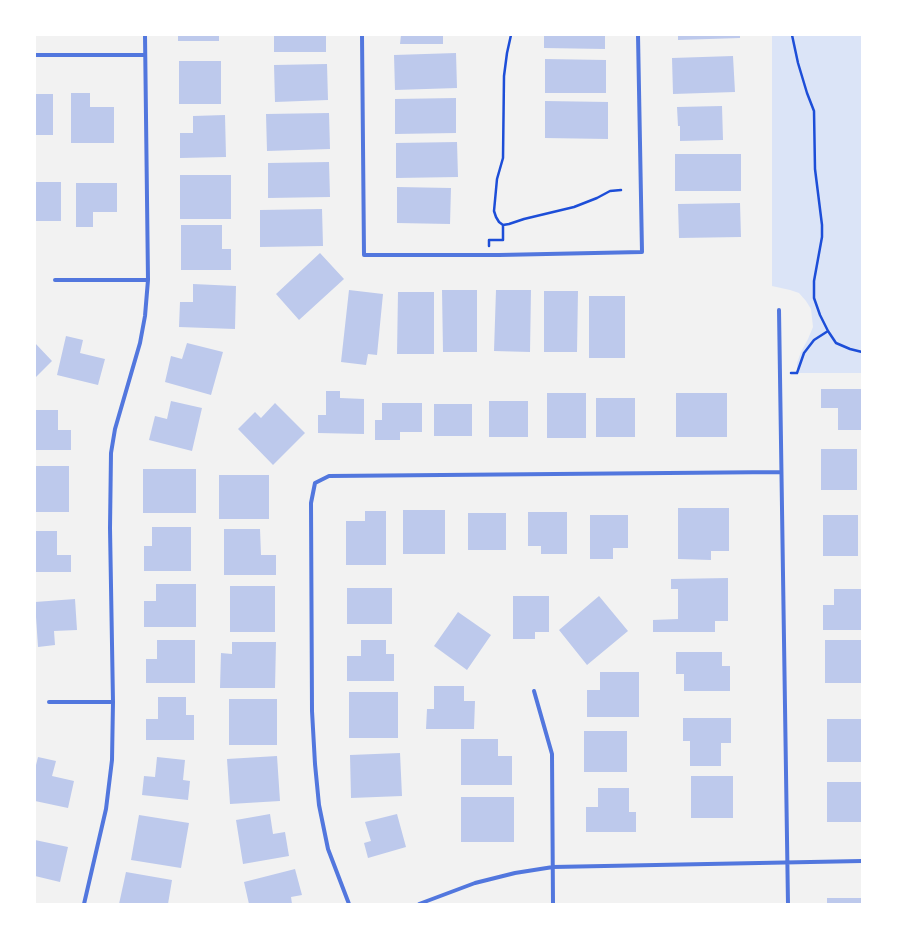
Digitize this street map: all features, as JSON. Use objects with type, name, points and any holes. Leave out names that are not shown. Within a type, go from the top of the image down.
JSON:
[{"type":"street","points":[[84,904],[106,809],[112,760],[113,702],[110,528],[111,453],[115,429],[140,343],[145,316],[148,280],[145,35]]},
{"type":"street","points":[[362,35],[364,255],[489,255],[642,252],[638,35]]},
{"type":"street","points":[[35,55],[145,55]]},
{"type":"street","points":[[55,280],[148,280]]},
{"type":"street","points":[[779,310],[788,904]]},
{"type":"street","points":[[349,904],[328,849],[319,805],[315,764],[312,711],[311,503],[315,483],[329,476],[781,472]]},
{"type":"street","points":[[534,691],[552,754],[553,904]]},
{"type":"street","points":[[49,702],[113,702]]},
{"type":"street","points":[[419,904],[475,883],[515,873],[553,867],[862,861]]},
{"type":"path","points":[[489,255],[489,240],[503,240],[503,225],[496,217],[494,211],[497,179],[503,158],[504,76],[511,35]]},
{"type":"path","points":[[792,35],[800,71],[814,112],[815,169],[822,225],[822,237],[814,281],[814,298],[820,315],[836,343],[862,352]]},
{"type":"path","points":[[503,225],[574,208],[610,191],[621,190]]},
{"type":"path","points":[[780,374],[797,373],[804,353],[814,340],[828,331]]},
{"type":"shaded area","points":[[772,35],[862,35],[862,373],[797,373],[797,363],[813,327],[811,309],[799,293],[772,286]]},
{"type":"building","points":[[178,35],[219,35],[219,41],[178,41]]},
{"type":"building","points":[[274,35],[326,35],[326,52],[274,52]]},
{"type":"building","points":[[401,35],[443,35],[443,44],[400,44]]},
{"type":"building","points":[[544,35],[605,35],[605,49],[544,48]]},
{"type":"building","points":[[678,35],[740,35],[740,38],[678,40]]},
{"type":"building","points":[[456,53],[457,88],[395,90],[394,55]]},
{"type":"building","points":[[733,56],[735,92],[673,94],[672,58]]},
{"type":"building","points":[[545,59],[606,60],[606,93],[545,93]]},
{"type":"building","points":[[179,61],[221,61],[221,104],[179,104]]},
{"type":"building","points":[[327,64],[328,100],[275,102],[274,65]]},
{"type":"building","points":[[71,93],[90,93],[90,107],[114,107],[114,143],[71,143]]},
{"type":"building","points":[[35,94],[53,94],[53,135],[35,135]]},
{"type":"building","points":[[456,98],[456,133],[395,134],[395,99]]},
{"type":"building","points":[[545,101],[608,102],[608,139],[545,138]]},
{"type":"building","points":[[722,106],[723,140],[680,141],[680,126],[678,126],[677,107]]},
{"type":"building","points":[[329,113],[330,149],[267,151],[266,114]]},
{"type":"building","points":[[225,115],[226,157],[180,158],[180,133],[193,133],[193,116]]},
{"type":"building","points":[[457,142],[458,177],[396,178],[396,143]]},
{"type":"building","points":[[675,154],[741,154],[741,191],[675,191]]},
{"type":"building","points":[[329,162],[330,197],[268,198],[268,163]]},
{"type":"building","points":[[180,175],[231,175],[231,219],[180,219]]},
{"type":"building","points":[[35,182],[61,182],[61,221],[35,221]]},
{"type":"building","points":[[76,183],[117,183],[117,212],[93,212],[93,227],[76,227]]},
{"type":"building","points":[[397,187],[451,188],[450,224],[397,223]]},
{"type":"building","points":[[740,203],[741,237],[679,238],[678,204]]},
{"type":"building","points":[[322,209],[323,246],[260,247],[260,210]]},
{"type":"building","points":[[181,225],[222,225],[222,249],[231,249],[231,270],[181,270]]},
{"type":"building","points":[[320,253],[344,279],[299,320],[276,294]]},
{"type":"building","points":[[193,284],[236,286],[235,329],[179,327],[180,302],[193,302]]},
{"type":"building","points":[[349,290],[383,294],[377,355],[368,354],[366,365],[341,362]]},
{"type":"building","points":[[442,290],[477,290],[477,352],[443,352]]},
{"type":"building","points":[[496,290],[531,290],[530,352],[494,351]]},
{"type":"building","points":[[544,291],[578,291],[577,352],[544,352]]},
{"type":"building","points":[[398,292],[434,292],[434,354],[397,354]]},
{"type":"building","points":[[589,296],[625,296],[625,358],[589,358]]},
{"type":"building","points":[[66,336],[83,340],[80,353],[105,359],[98,385],[57,375]]},
{"type":"building","points":[[35,343],[52,361],[35,378]]},
{"type":"building","points":[[187,343],[223,352],[211,395],[165,382],[171,356],[182,359]]},
{"type":"building","points":[[821,389],[862,389],[862,430],[838,430],[838,408],[821,408]]},
{"type":"building","points":[[326,391],[340,391],[340,398],[364,399],[364,434],[318,433],[318,415],[326,415]]},
{"type":"building","points":[[547,393],[586,393],[586,438],[547,438]]},
{"type":"building","points":[[676,393],[727,393],[727,437],[676,437]]},
{"type":"building","points":[[596,398],[635,398],[635,437],[596,437]]},
{"type":"building","points":[[171,401],[202,408],[192,451],[149,440],[155,416],[167,419]]},
{"type":"building","points":[[489,401],[528,401],[528,437],[489,437]]},
{"type":"building","points":[[275,403],[305,433],[273,465],[238,429],[255,412],[261,418]]},
{"type":"building","points":[[382,403],[422,403],[422,432],[400,432],[400,440],[375,440],[375,420],[382,420]]},
{"type":"building","points":[[434,404],[472,404],[472,436],[434,436]]},
{"type":"building","points":[[35,410],[58,410],[58,430],[71,430],[71,450],[35,450]]},
{"type":"building","points":[[821,449],[857,449],[857,490],[821,490]]},
{"type":"building","points":[[35,466],[69,466],[69,512],[35,512]]},
{"type":"building","points":[[143,469],[196,469],[196,513],[143,513]]},
{"type":"building","points":[[219,475],[269,475],[269,519],[219,519]]},
{"type":"building","points":[[678,508],[729,508],[729,551],[711,551],[711,560],[678,559]]},
{"type":"building","points":[[403,510],[445,510],[445,554],[403,554]]},
{"type":"building","points":[[365,511],[386,511],[386,565],[346,565],[346,521],[365,521]]},
{"type":"building","points":[[528,512],[567,512],[567,554],[541,554],[541,546],[528,546]]},
{"type":"building","points":[[468,513],[506,513],[506,550],[468,550]]},
{"type":"building","points":[[590,515],[628,515],[628,548],[613,548],[613,559],[590,559]]},
{"type":"building","points":[[823,515],[858,515],[858,556],[823,556]]},
{"type":"building","points":[[152,527],[191,527],[191,571],[144,571],[144,546],[152,546]]},
{"type":"building","points":[[224,529],[260,529],[261,555],[276,555],[276,575],[224,575]]},
{"type":"building","points":[[35,531],[57,531],[57,555],[71,555],[71,572],[35,572]]},
{"type":"building","points":[[728,578],[728,621],[715,621],[715,632],[653,632],[653,620],[678,619],[678,589],[671,589],[671,579]]},
{"type":"building","points":[[156,584],[196,584],[196,627],[144,627],[144,601],[156,601]]},
{"type":"building","points":[[230,586],[275,586],[275,632],[230,632]]},
{"type":"building","points":[[347,588],[392,588],[392,624],[347,624]]},
{"type":"building","points":[[834,589],[862,589],[862,630],[823,630],[823,605],[834,605]]},
{"type":"building","points":[[513,596],[549,596],[549,632],[535,632],[535,639],[513,639]]},
{"type":"building","points":[[599,596],[628,631],[587,665],[559,630]]},
{"type":"building","points":[[75,599],[77,630],[54,631],[55,645],[38,647],[35,602]]},
{"type":"building","points":[[458,612],[491,635],[467,670],[434,646]]},
{"type":"building","points":[[157,640],[195,640],[195,683],[146,683],[146,659],[157,659]]},
{"type":"building","points":[[361,640],[386,640],[386,654],[394,654],[394,681],[347,681],[347,656],[361,656]]},
{"type":"building","points":[[825,640],[862,640],[862,683],[825,683]]},
{"type":"building","points":[[232,642],[276,642],[275,688],[220,688],[221,653],[232,654]]},
{"type":"building","points":[[676,652],[722,652],[722,666],[730,666],[730,691],[684,691],[684,674],[676,674]]},
{"type":"building","points":[[600,672],[639,672],[639,717],[587,717],[587,690],[600,690]]},
{"type":"building","points":[[434,686],[464,686],[464,701],[475,701],[474,729],[426,729],[427,709],[434,709]]},
{"type":"building","points":[[349,692],[398,692],[398,738],[349,738]]},
{"type":"building","points":[[158,697],[186,697],[186,715],[194,715],[194,740],[146,740],[146,719],[158,719]]},
{"type":"building","points":[[229,699],[277,699],[277,745],[229,745]]},
{"type":"building","points":[[683,718],[731,718],[731,743],[721,743],[721,766],[690,766],[690,741],[683,741]]},
{"type":"building","points":[[827,719],[862,719],[862,762],[827,762]]},
{"type":"building","points":[[584,731],[627,731],[627,772],[584,772]]},
{"type":"building","points":[[461,739],[498,739],[498,756],[512,756],[512,785],[461,785]]},
{"type":"building","points":[[400,753],[402,796],[351,798],[350,755]]},
{"type":"building","points":[[277,756],[280,801],[230,804],[227,759]]},
{"type":"building","points":[[38,757],[56,761],[52,776],[74,781],[68,808],[35,801],[35,769]]},
{"type":"building","points":[[157,757],[185,760],[183,780],[190,781],[188,800],[142,795],[144,776],[155,777]]},
{"type":"building","points":[[691,776],[733,776],[733,818],[691,818]]},
{"type":"building","points":[[827,782],[862,782],[862,822],[827,822]]},
{"type":"building","points":[[598,788],[629,788],[629,812],[636,812],[636,832],[586,832],[586,807],[598,807]]},
{"type":"building","points":[[461,797],[514,797],[514,842],[461,842]]},
{"type":"building","points":[[270,814],[273,834],[285,832],[289,856],[243,864],[236,820]]},
{"type":"building","points":[[397,814],[406,847],[368,858],[364,843],[371,841],[365,822]]},
{"type":"building","points":[[139,815],[189,823],[181,868],[131,860]]},
{"type":"building","points":[[35,840],[68,847],[60,882],[35,876]]},
{"type":"building","points":[[295,869],[302,895],[291,897],[292,904],[249,904],[244,882]]},
{"type":"building","points":[[126,872],[172,880],[168,904],[119,904]]},
{"type":"building","points":[[827,898],[862,898],[862,904],[827,904]]}]
